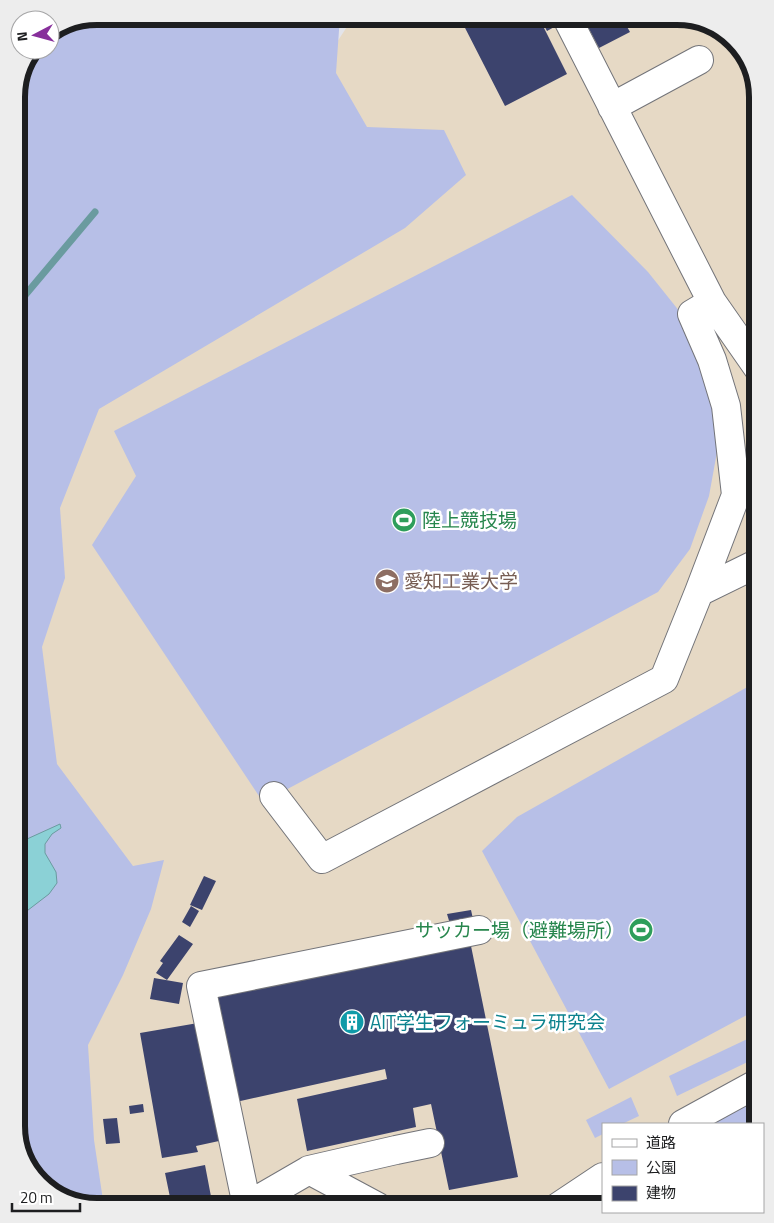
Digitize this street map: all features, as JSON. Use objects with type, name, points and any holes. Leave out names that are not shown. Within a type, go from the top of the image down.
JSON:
[{"type":"lane","points":[[571,25],[712,302],[749,355]]},
{"type":"lane","points":[[612,107],[699,60]]},
{"type":"lane","points":[[274,796],[322,859],[664,679],[699,592],[747,488],[712,360],[692,314],[712,302]]},
{"type":"lane","points":[[699,592],[749,567]]},
{"type":"lane","points":[[241,1198],[201,986],[479,930]]},
{"type":"lane","points":[[685,1123],[749,1088]]},
{"type":"lane","points":[[258,1198],[309,1170],[394,1141],[430,1144]]},
{"type":"lane","points":[[309,1170],[361,1198]]},
{"type":"lane","points":[[579,1198],[597,1190]]},
{"type":"shaded area","name":"愛知工業大学","points":[[348,25],[681,25],[709,32],[717,37],[731,50],[742,65],[748,83],[749,97],[749,1123],[602,1123],[602,1198],[91,1198],[25,615],[25,521]]},
{"type":"shaded area","points":[[60,824],[61,828],[52,834],[45,844],[45,853],[56,872],[57,883],[49,894],[25,912],[25,840]]},
{"type":"green space","points":[[339,25],[336,73],[367,127],[444,130],[466,175],[405,228],[99,409],[60,508],[65,578],[42,647],[57,764],[133,866],[164,860],[151,909],[123,975],[88,1045],[94,1140],[103,1198],[83,1197],[65,1191],[50,1180],[32,1158],[26,1140],[25,1126],[25,93],[32,65],[35,60],[60,60],[60,36],[83,26]]},
{"type":"green space","name":"陸上競技場","points":[[572,195],[648,272],[688,322],[721,430],[709,496],[690,549],[658,592],[263,802],[92,545],[136,476],[114,431]]},
{"type":"green space","name":"サッカー場（避難場所）","points":[[749,686],[749,1014],[609,1089],[482,851],[517,817]]},
{"type":"green space","points":[[749,1038],[749,1061],[677,1096],[669,1076]]},
{"type":"green space","points":[[631,1097],[639,1116],[624,1123],[602,1123],[602,1134],[595,1138],[586,1120]]},
{"type":"green space","points":[[749,1098],[749,1123],[708,1123]]},
{"type":"building","points":[[464,25],[542,25],[567,74],[505,106]]},
{"type":"building","points":[[544,25],[556,25],[556,26],[547,31]]},
{"type":"building","points":[[587,25],[626,25],[630,32],[599,48]]},
{"type":"building","points":[[204,876],[216,881],[202,910],[190,905]]},
{"type":"building","points":[[191,906],[199,911],[190,927],[182,922]]},
{"type":"building","points":[[471,910],[473,919],[450,924],[447,914]]},
{"type":"building","points":[[179,935],[193,944],[167,980],[156,973],[163,963],[160,961]]},
{"type":"building","name":"AIT学生フォーミュラ研究会","points":[[470,941],[518,1177],[449,1190],[431,1104],[413,1108],[416,1127],[307,1151],[297,1099],[387,1079],[385,1069],[236,1102],[213,998]]},
{"type":"building","points":[[154,978],[183,983],[179,1004],[150,999]]},
{"type":"building","points":[[198,1023],[219,1141],[196,1146],[198,1152],[162,1158],[140,1033]]},
{"type":"building","points":[[143,1104],[144,1112],[130,1114],[129,1106]]},
{"type":"building","points":[[117,1118],[120,1143],[106,1144],[103,1119]]},
{"type":"building","points":[[205,1165],[211,1198],[170,1198],[165,1173]]},
{"type":"waterway","points":[[25,295],[95,212]]},
{"type":"place","name":"陸上競技場","points":[[404,520]]},
{"type":"place","name":"愛知工業大学","points":[[387,581]]},
{"type":"place","name":"サッカー場（避難場所）","points":[[641,930]]},
{"type":"place","name":"AIT学生フォーミュラ研究会","points":[[352,1022]]}]
